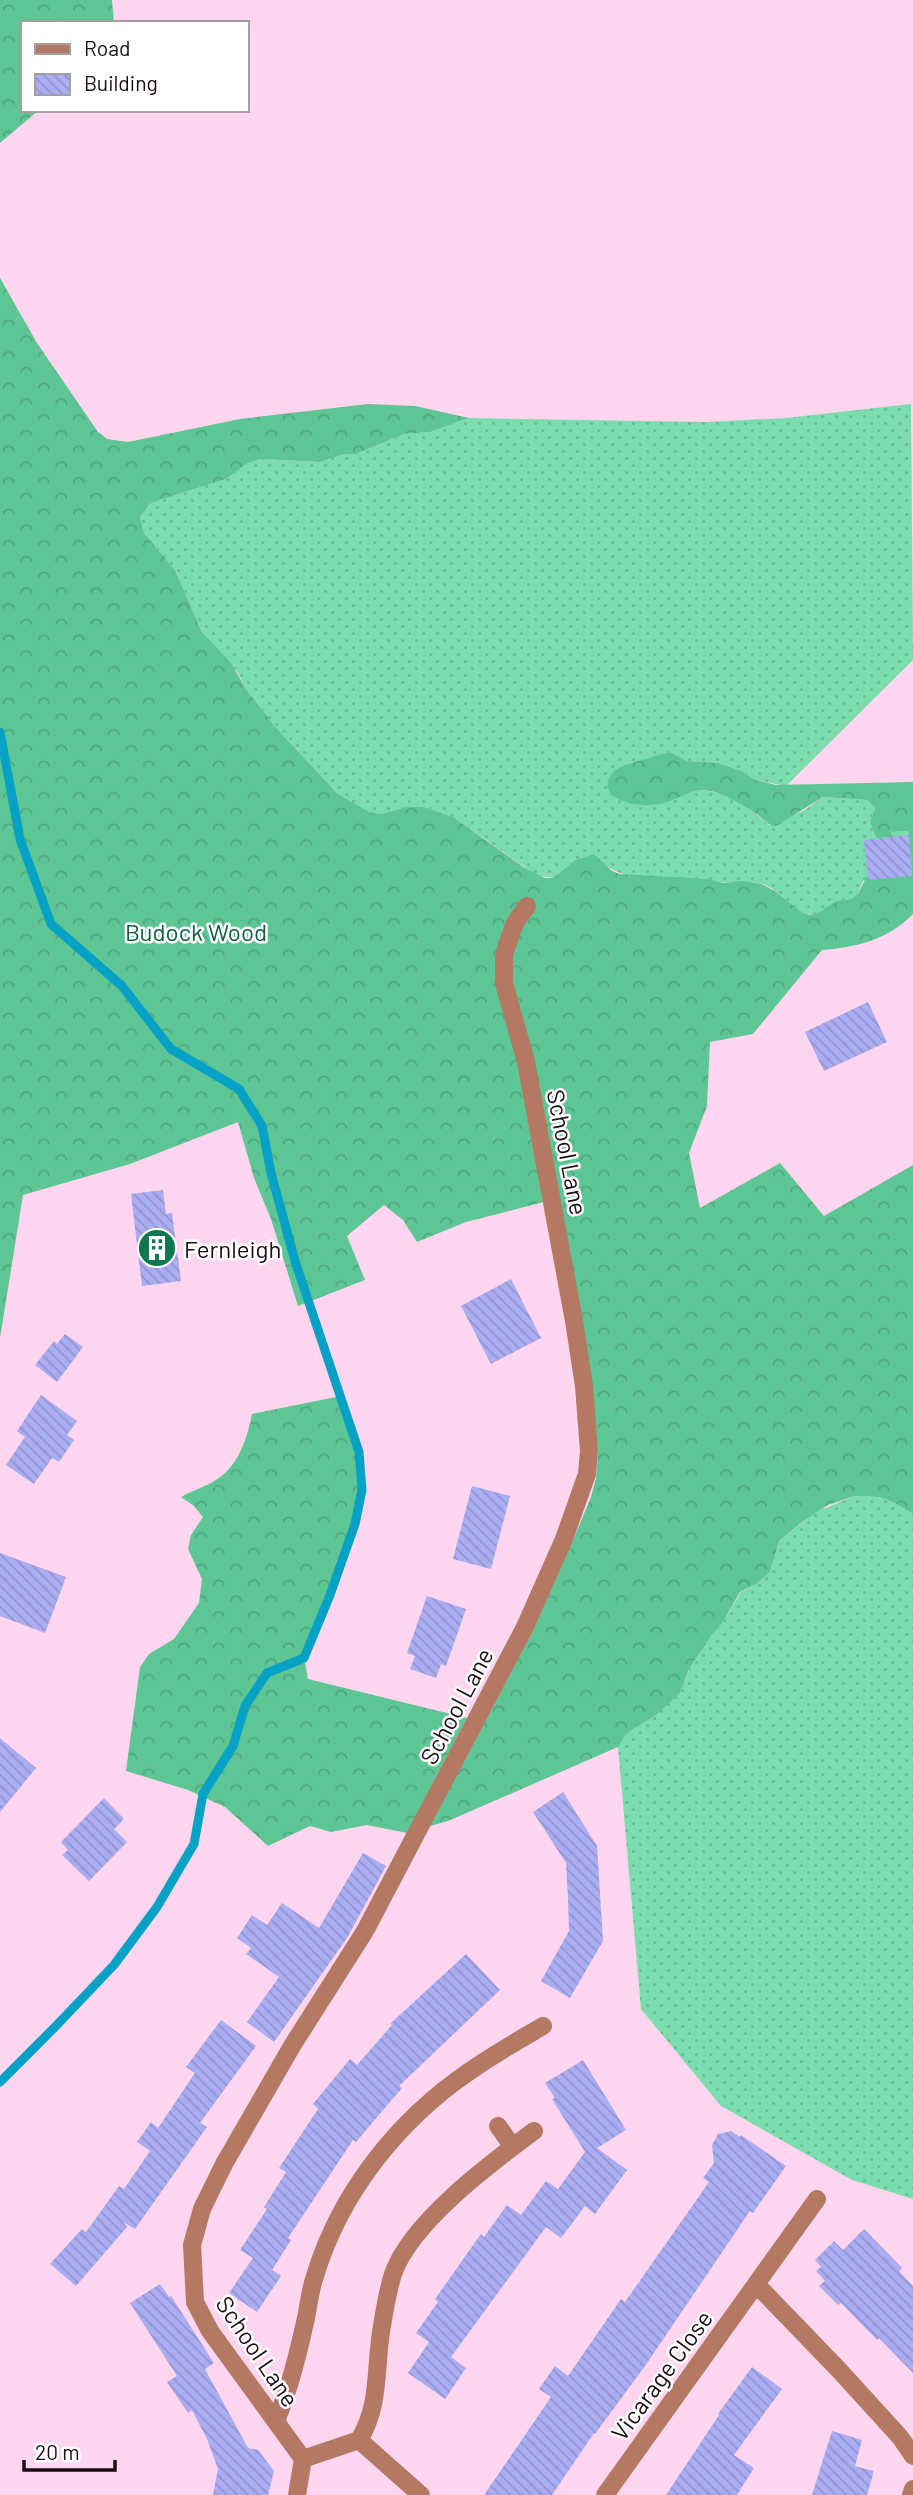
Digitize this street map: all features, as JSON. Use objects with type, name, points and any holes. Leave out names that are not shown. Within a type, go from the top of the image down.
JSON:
[{"type":"street","name":"School Lane","points":[[303,2459],[210,2331],[195,2302],[192,2245],[202,2209],[257,2104],[365,1931],[525,1627],[564,1539],[587,1474],[589,1451],[584,1386],[574,1321],[526,1062],[505,983],[504,956],[507,944],[515,923],[527,905]]},
{"type":"street","points":[[276,2421],[297,2358],[314,2278],[332,2228],[363,2176],[426,2106],[468,2072],[543,2026]]},
{"type":"street","points":[[498,2126],[513,2147]]},
{"type":"street","points":[[297,2495],[303,2459],[359,2440],[368,2426],[374,2407],[383,2316],[394,2272],[392,2260],[474,2179],[534,2131]]},
{"type":"street","name":"Vicarage Close","points":[[605,2495],[817,2199]]},
{"type":"street","points":[[757,2285],[839,2370],[900,2437],[913,2456]]},
{"type":"street","points":[[359,2440],[421,2495]]},
{"type":"street","points":[[911,2495],[913,2489]]},
{"type":"green space","points":[[0,0],[112,0],[114,21],[21,21],[21,112],[37,112],[0,143]]},
{"type":"green space","name":"Budock Wood","points":[[0,278],[37,343],[98,432],[107,439],[128,442],[240,419],[368,404],[415,406],[469,418],[430,432],[404,434],[356,454],[345,454],[320,462],[261,459],[248,463],[226,479],[150,504],[140,517],[144,533],[175,570],[202,632],[231,663],[246,689],[277,729],[338,794],[369,812],[382,814],[406,807],[424,807],[453,817],[525,868],[545,878],[553,878],[574,861],[594,854],[612,871],[620,874],[762,884],[809,915],[818,913],[837,901],[851,899],[858,894],[867,876],[895,873],[912,876],[908,831],[891,832],[891,837],[876,838],[870,822],[875,808],[867,800],[823,797],[776,826],[722,794],[710,791],[691,792],[660,804],[630,803],[611,794],[608,789],[609,777],[628,764],[670,752],[687,761],[718,763],[742,771],[756,780],[776,785],[913,782],[913,914],[893,930],[871,941],[822,950],[753,1034],[710,1042],[707,1106],[689,1153],[700,1208],[780,1163],[824,1216],[913,1165],[913,1514],[879,1497],[854,1496],[828,1505],[802,1522],[779,1541],[770,1572],[756,1584],[740,1592],[721,1625],[689,1669],[680,1693],[656,1715],[627,1733],[618,1747],[448,1821],[430,1826],[533,1631],[591,1497],[596,1478],[598,1452],[592,1388],[559,1198],[466,1222],[417,1242],[403,1220],[384,1205],[347,1236],[365,1280],[298,1306],[271,1219],[254,1178],[238,1122],[130,1164],[23,1195],[0,1338]]},
{"type":"green space","points":[[911,404],[913,660],[786,786],[756,780],[742,771],[718,763],[687,761],[670,752],[627,764],[639,805],[663,803],[686,793],[709,791],[741,804],[769,825],[803,811],[823,797],[867,800],[875,808],[870,822],[876,838],[891,832],[908,831],[912,876],[863,881],[858,894],[851,899],[845,899],[813,914],[801,912],[775,891],[758,883],[631,876],[599,864],[574,861],[553,878],[536,875],[453,817],[424,807],[406,807],[382,814],[368,812],[338,794],[277,729],[246,689],[238,673],[202,632],[175,570],[144,533],[140,517],[150,504],[226,479],[248,463],[261,459],[320,462],[345,454],[356,454],[404,434],[430,432],[469,418],[706,422],[786,418]]},
{"type":"green space","points":[[341,1396],[359,1452],[362,1490],[355,1524],[304,1658],[308,1679],[467,1718],[407,1833],[367,1825],[331,1832],[310,1826],[268,1846],[225,1807],[188,1790],[126,1771],[140,1667],[149,1654],[174,1639],[199,1603],[202,1579],[188,1549],[191,1535],[203,1517],[181,1497],[211,1483],[228,1470],[244,1444],[252,1414]]},
{"type":"green space","points":[[854,1496],[879,1497],[913,1514],[913,2199],[852,2180],[721,2106],[641,2009],[618,1747],[627,1733],[656,1715],[685,1681],[689,1669],[741,1592],[770,1572],[779,1541],[814,1513]]},
{"type":"building","points":[[909,835],[912,876],[868,880],[864,840]]},
{"type":"building","points":[[868,1002],[887,1042],[824,1071],[805,1032]]},
{"type":"building","name":"Fernleigh","points":[[163,1190],[166,1214],[172,1213],[181,1281],[142,1286],[131,1194]]},
{"type":"building","points":[[511,1279],[541,1338],[491,1364],[461,1306]]},
{"type":"building","points":[[65,1334],[83,1347],[57,1382],[35,1365],[54,1341],[57,1344]]},
{"type":"building","points":[[41,1395],[77,1421],[67,1435],[74,1440],[59,1462],[52,1458],[34,1484],[6,1465],[25,1437],[17,1431]]},
{"type":"building","points":[[472,1486],[510,1496],[491,1569],[453,1559]]},
{"type":"building","points":[[0,1553],[66,1577],[45,1633],[0,1616]]},
{"type":"building","points":[[427,1596],[466,1609],[446,1666],[441,1664],[436,1678],[410,1669],[415,1656],[407,1653]]},
{"type":"building","points":[[0,1738],[36,1768],[0,1812]]},
{"type":"building","points":[[563,1792],[597,1846],[603,1941],[570,1998],[541,1981],[569,1931],[568,1898],[566,1863],[533,1812]]},
{"type":"building","points":[[104,1798],[124,1819],[114,1829],[127,1842],[89,1881],[62,1855],[68,1850],[61,1842]]},
{"type":"building","points":[[363,1853],[386,1866],[347,1938],[274,2042],[247,2022],[279,1977],[246,1954],[251,1948],[237,1938],[252,1915],[267,1925],[282,1903],[319,1928]]},
{"type":"building","points":[[466,1954],[500,1990],[399,2086],[402,2088],[356,2142],[353,2140],[288,2238],[291,2240],[272,2270],[281,2276],[257,2312],[229,2293],[253,2258],[240,2250],[267,2209],[264,2207],[286,2172],[279,2168],[318,2109],[313,2104],[350,2059],[357,2065],[392,2025],[390,2024]]},
{"type":"building","points":[[221,2020],[256,2046],[200,2123],[207,2127],[135,2229],[123,2222],[127,2227],[76,2286],[50,2264],[82,2229],[86,2232],[119,2186],[124,2189],[150,2151],[137,2142],[151,2122],[158,2128],[195,2073],[186,2067]]},
{"type":"building","points":[[583,2060],[626,2130],[597,2148],[627,2170],[595,2214],[585,2206],[561,2238],[546,2227],[451,2357],[466,2368],[445,2399],[408,2373],[429,2342],[416,2333],[438,2302],[435,2299],[481,2234],[484,2237],[507,2205],[521,2215],[546,2181],[558,2189],[585,2152],[545,2083]]},
{"type":"building","points":[[731,2131],[786,2166],[753,2213],[750,2211],[645,2366],[594,2433],[552,2495],[484,2495],[551,2397],[539,2389],[555,2366],[568,2376],[621,2299],[625,2302],[709,2182],[703,2178],[714,2163],[712,2145],[718,2134]]},
{"type":"building","points":[[864,2229],[902,2268],[899,2271],[913,2286],[913,2373],[879,2338],[877,2340],[841,2303],[838,2305],[819,2286],[825,2281],[816,2271],[821,2267],[815,2260],[834,2241],[843,2250]]},
{"type":"building","points":[[160,2284],[169,2297],[171,2296],[214,2363],[205,2369],[248,2448],[258,2450],[274,2471],[268,2495],[213,2495],[218,2469],[207,2439],[192,2410],[188,2413],[167,2382],[177,2376],[130,2303]]},
{"type":"building","points":[[752,2367],[782,2389],[734,2455],[754,2468],[737,2495],[666,2495],[718,2414]]},
{"type":"building","points":[[832,2431],[862,2440],[855,2466],[874,2471],[867,2495],[812,2495]]},
{"type":"waterway","points":[[0,732],[20,839],[51,924],[122,986],[171,1049],[239,1089],[262,1126],[271,1173],[295,1261],[359,1452],[362,1490],[355,1524],[304,1658],[267,1673],[245,1706],[233,1746],[203,1794],[194,1844],[157,1907],[114,1965],[0,2082]]},
{"type":"place","name":"Fernleigh","points":[[157,1248]]}]
